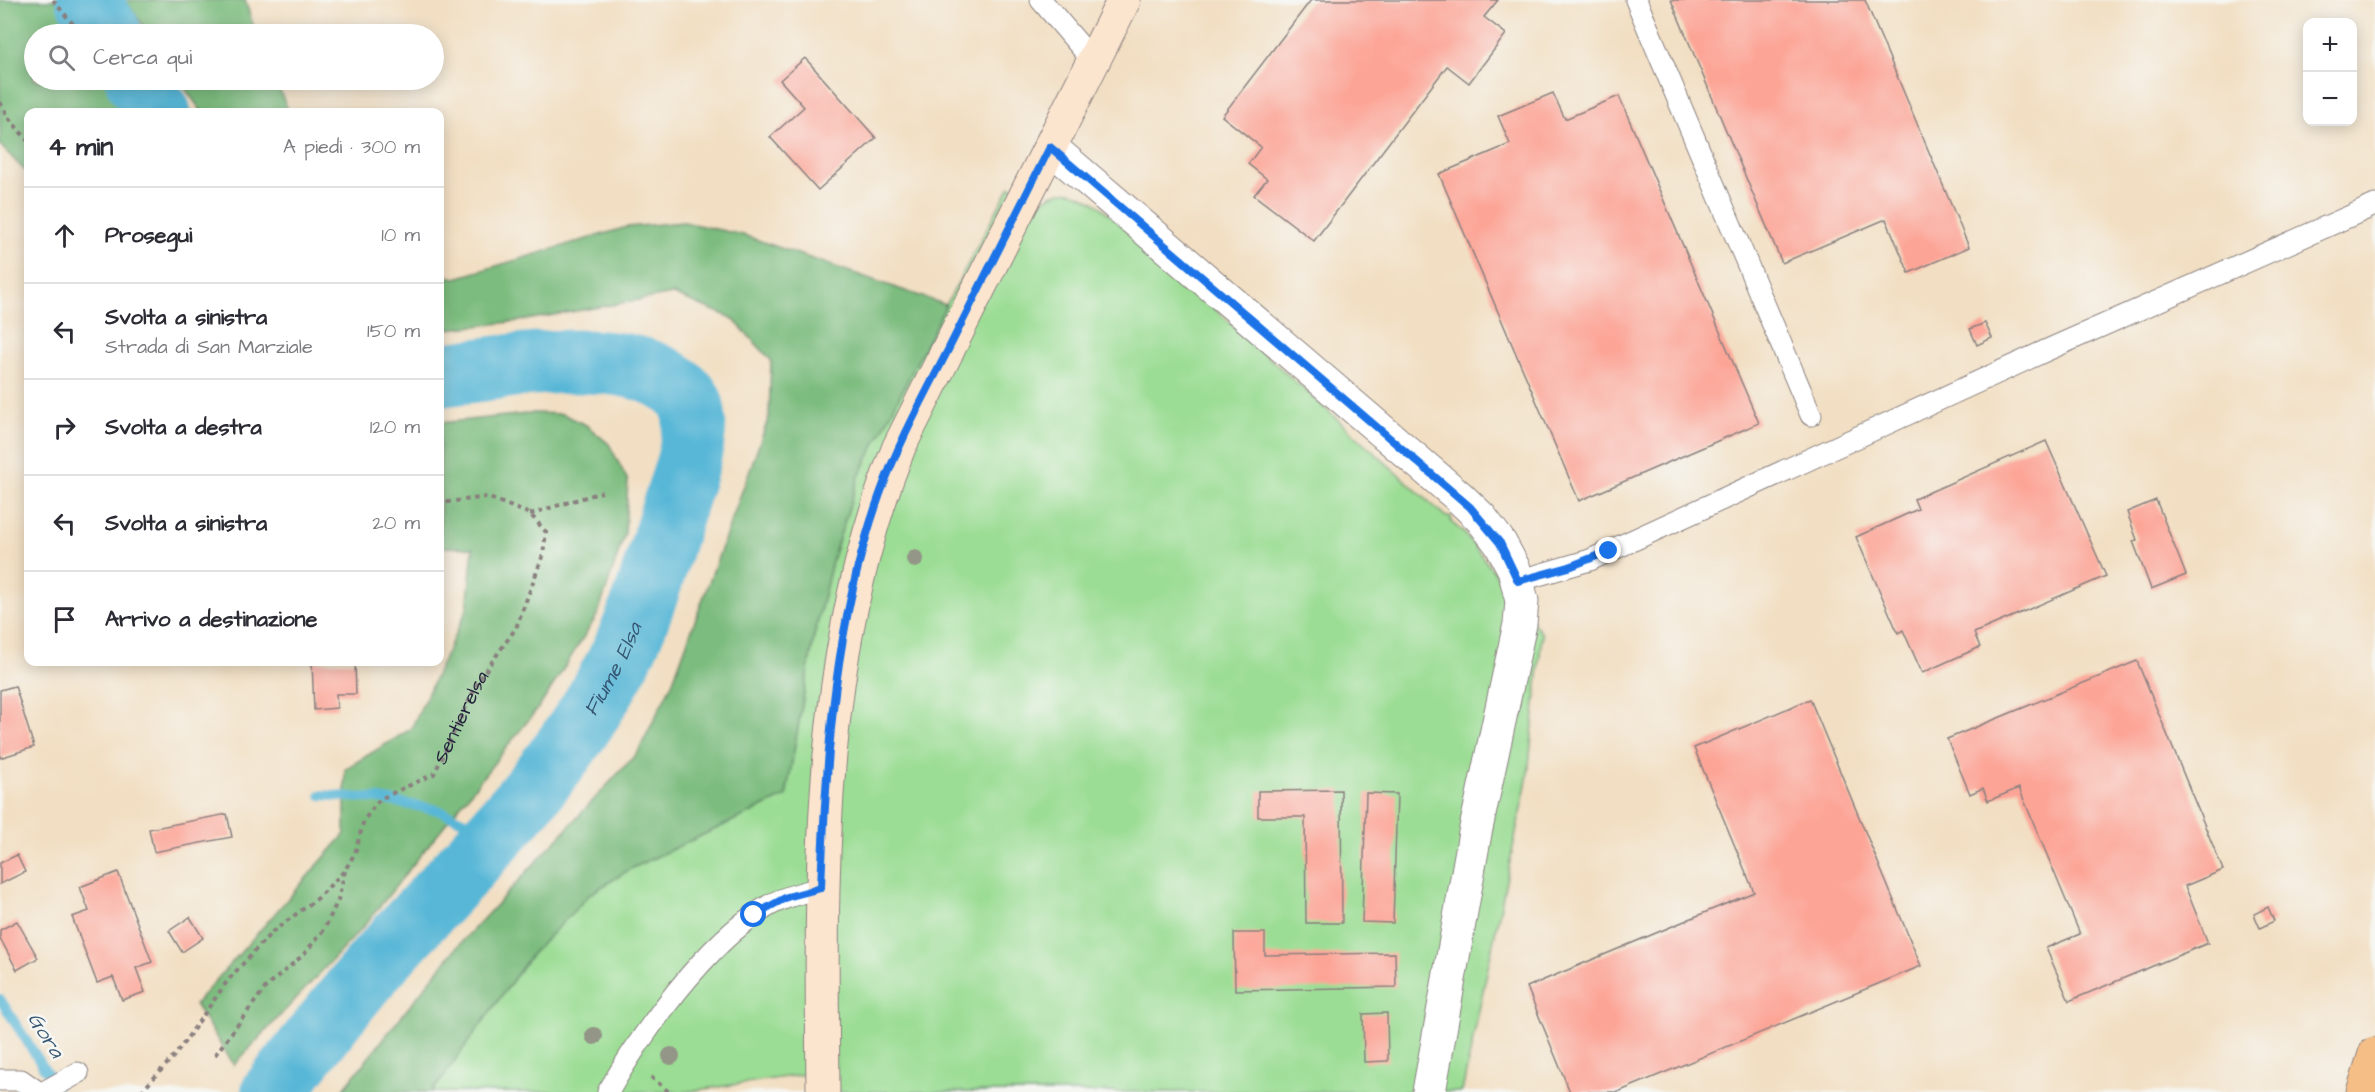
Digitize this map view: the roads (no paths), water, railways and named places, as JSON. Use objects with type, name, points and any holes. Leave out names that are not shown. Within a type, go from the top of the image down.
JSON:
[{"type":"main road","points":[[2363,1092],[2375,1054]]},
{"type":"street","points":[[824,1092],[821,888],[826,797],[836,692],[854,586],[870,525],[898,447],[1124,0]]},
{"type":"street","points":[[1050,147],[1470,507],[1500,543],[1518,581],[1522,601],[1520,624],[1483,789],[1429,1092]]},
{"type":"lane","points":[[1041,0],[1093,61]]},
{"type":"lane","points":[[1636,0],[1811,415]]},
{"type":"lane","points":[[1518,581],[1590,560],[2045,351],[2375,205]]},
{"type":"lane","points":[[608,1092],[662,1010],[728,938],[765,907],[787,897],[821,888]]},
{"type":"lane","points":[[44,1092],[78,1073]]},
{"type":"lane","points":[[0,1080],[21,1080],[38,1092]]},
{"type":"waterway","name":"Fiume Elsa","points":[[88,0],[104,24]]},
{"type":"waterway","name":"Fiume Elsa","points":[[144,90],[156,108]]},
{"type":"waterway","name":"Fiume Elsa","points":[[273,1092],[372,969],[511,816],[568,744],[593,706],[616,666],[635,625],[692,445],[694,417],[692,405],[687,396],[665,378],[636,368],[604,362],[570,362],[444,375]]},
{"type":"waterway","points":[[321,795],[380,799],[438,810],[494,835]]},
{"type":"waterway","name":"Gora","points":[[0,999],[56,1087]]}]
